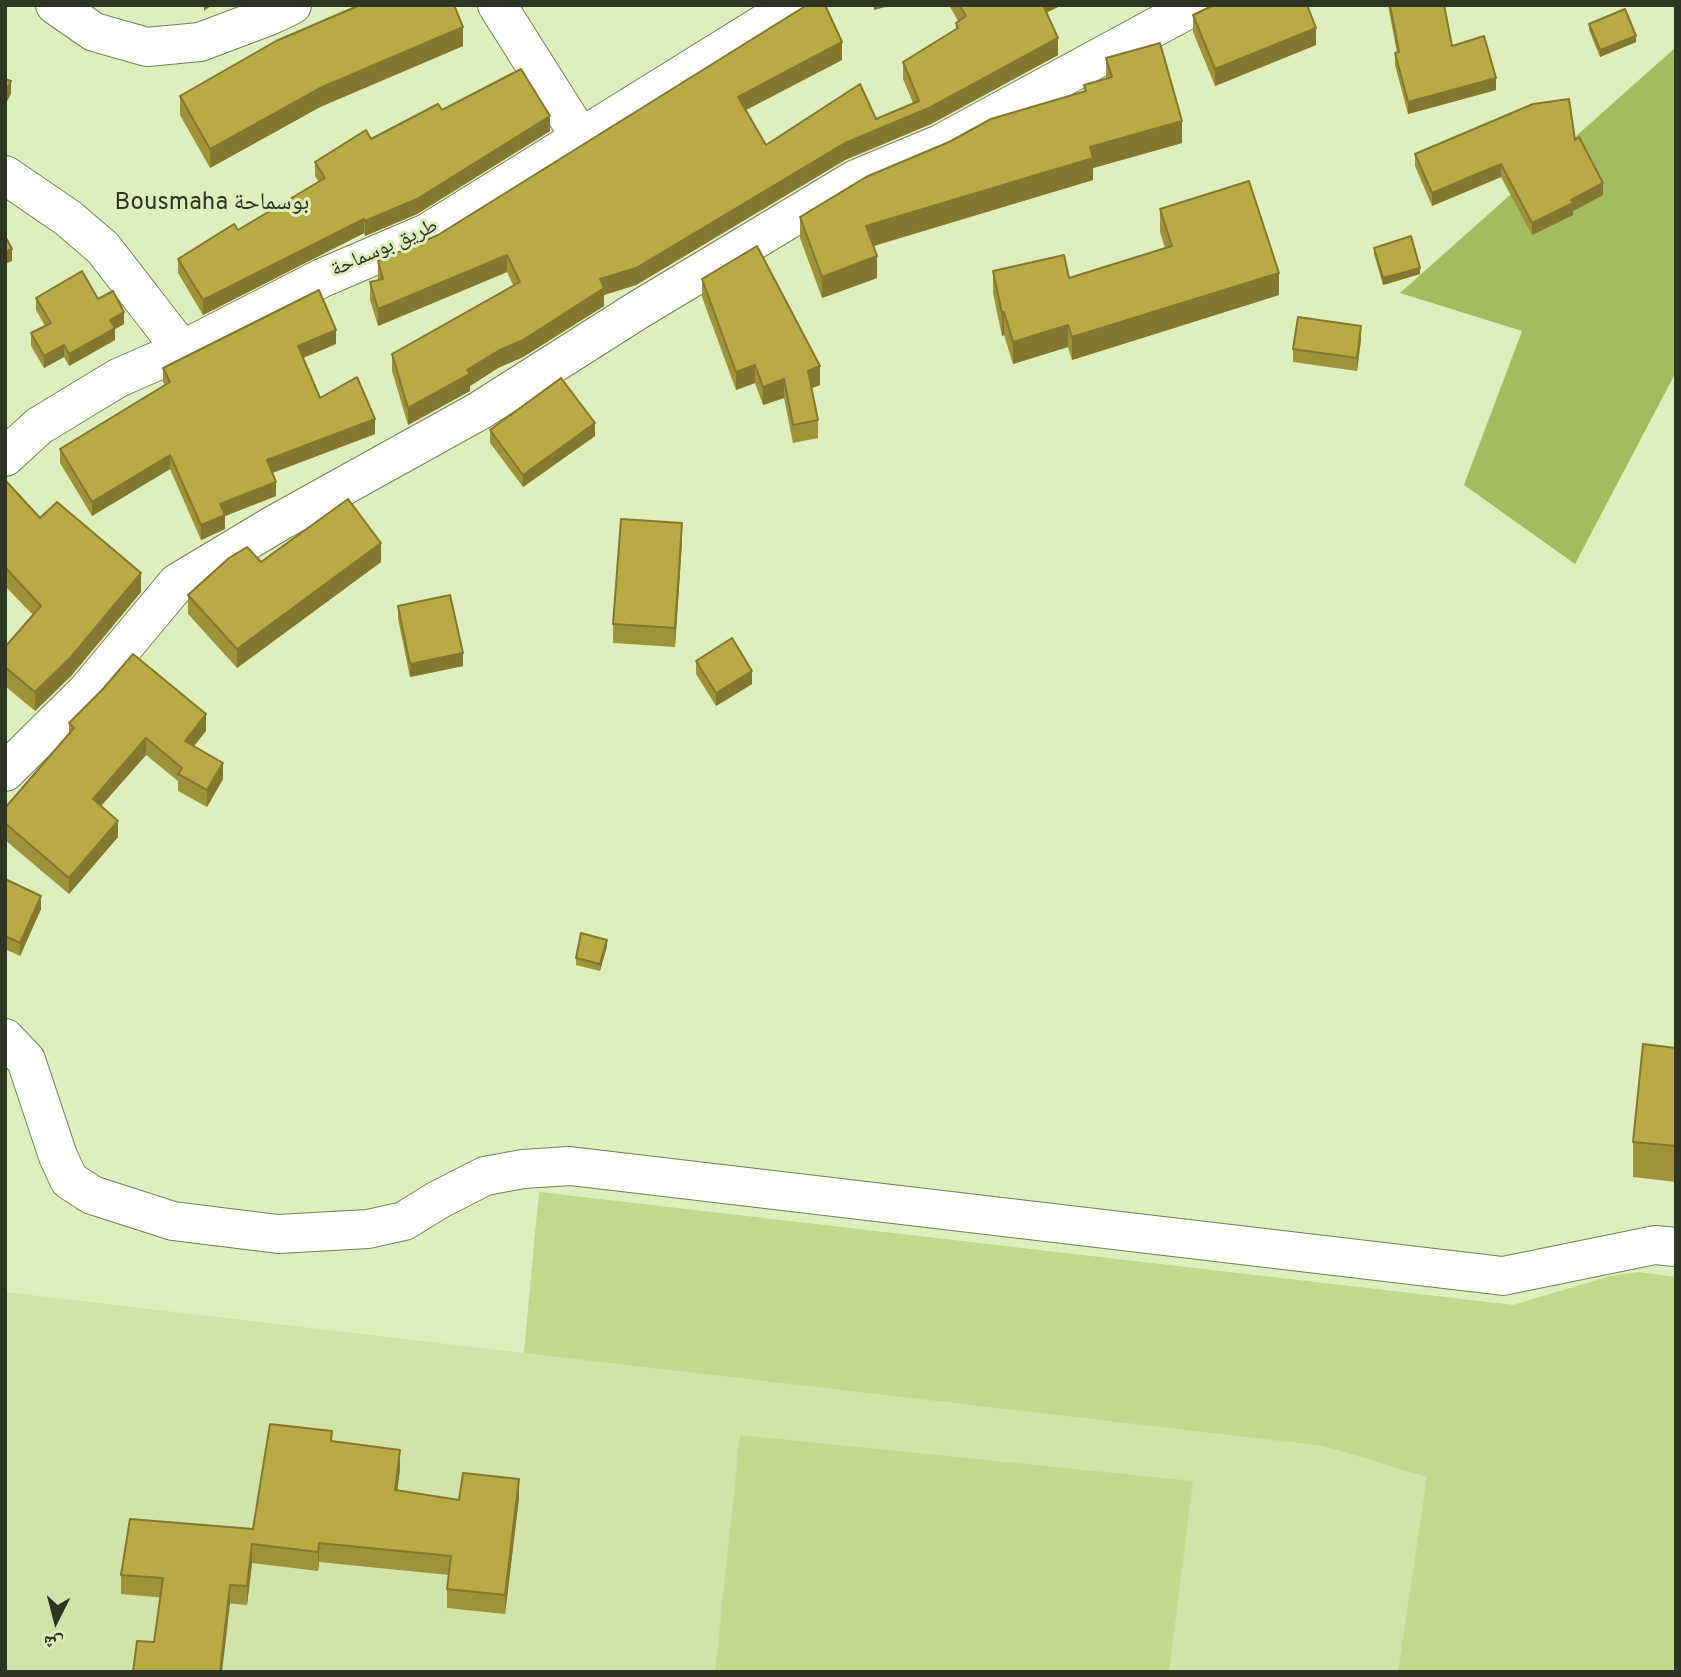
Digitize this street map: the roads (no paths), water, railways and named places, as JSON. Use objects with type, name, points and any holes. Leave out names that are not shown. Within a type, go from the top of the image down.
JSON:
[{"type":"street","points":[[55,5],[94,32],[147,47],[200,42],[292,5]]},
{"type":"street","points":[[497,5],[581,138]]},
{"type":"street","name":"طريق بوسماحة","points":[[5,457],[39,426],[118,378],[181,350],[322,278],[427,233],[794,5]]},
{"type":"street","points":[[5,772],[87,691],[177,583],[299,511],[479,411],[638,310],[856,180],[940,144],[1196,5]]},
{"type":"street","points":[[5,175],[68,218],[103,248],[181,350]]},
{"type":"street","points":[[5,1038],[26,1059],[58,1156],[69,1180],[92,1195],[173,1221],[265,1233],[368,1229],[392,1224],[404,1221],[485,1176],[523,1169],[570,1166],[1503,1276],[1655,1245],[1676,1247]]},
{"type":"district","name":"Bousmaha بوسماحة","points":[[212,204]]}]
